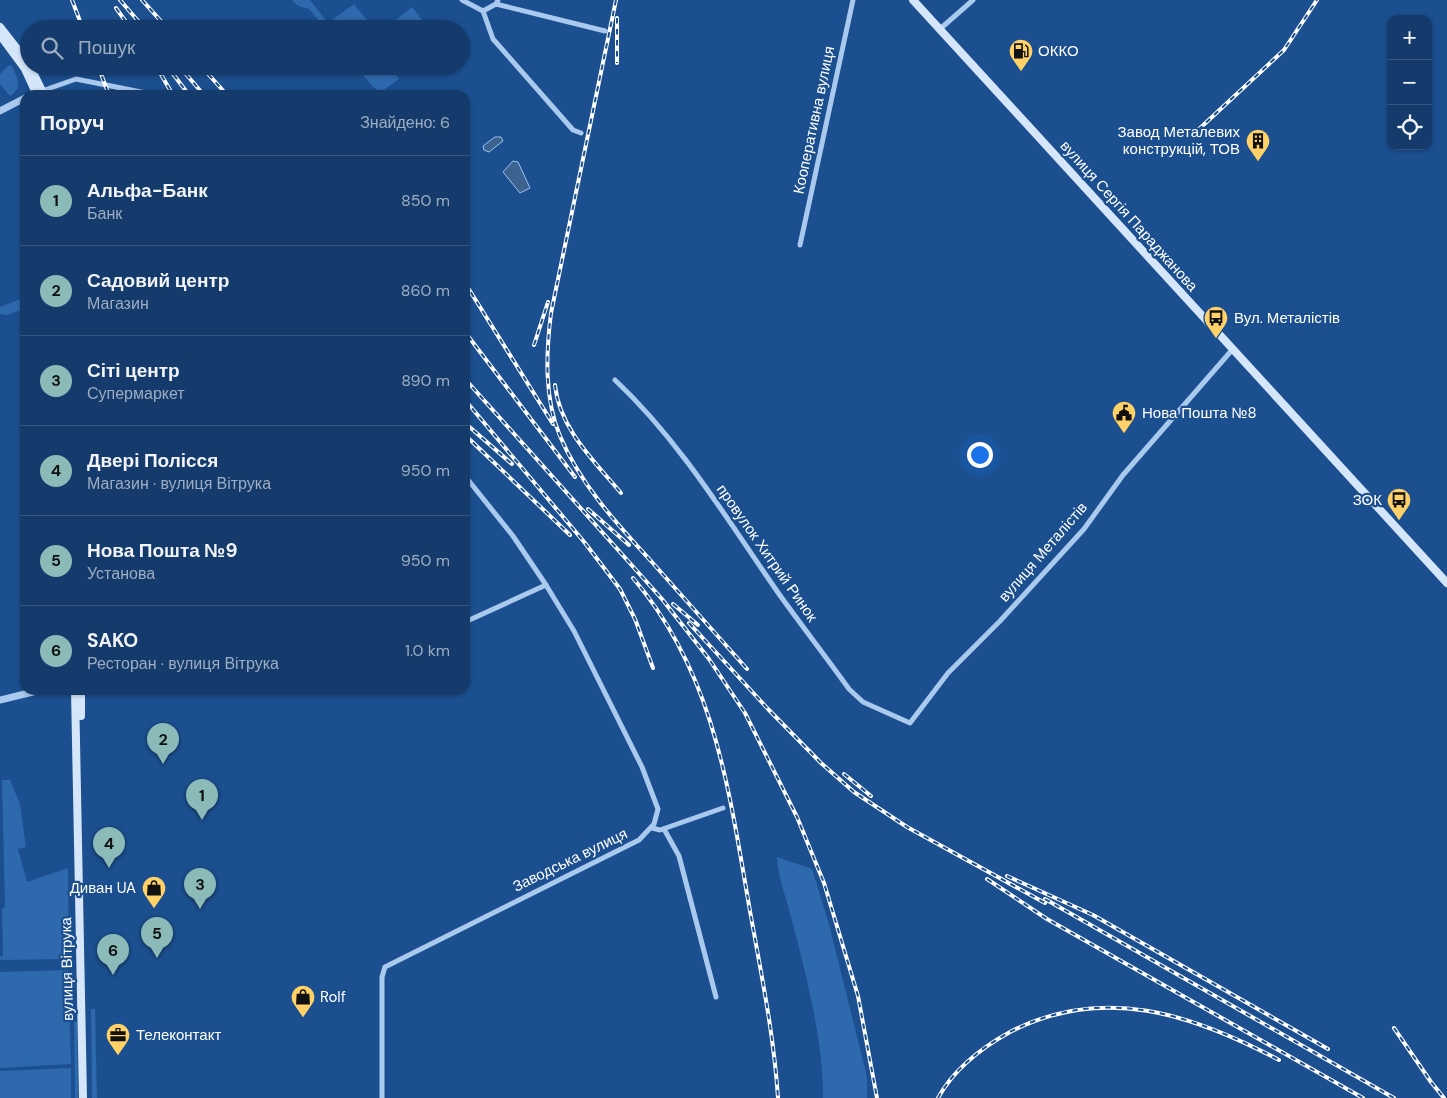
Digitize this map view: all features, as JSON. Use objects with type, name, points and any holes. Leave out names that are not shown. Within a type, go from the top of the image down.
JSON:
[{"type":"main road","name":"вулиця Сергія Параджанова","points":[[913,0],[1447,583]]},
{"type":"main road","points":[[0,27],[20,53]]},
{"type":"main road","points":[[0,35],[20,61]]},
{"type":"main road","points":[[29,75],[36,90]]},
{"type":"main road","points":[[32,75],[37,90]]},
{"type":"main road","name":"вулиця Вітрука","points":[[75,695],[83,1098]]},
{"type":"main road","name":"вулиця Вітрука","points":[[81,695],[87,1098]]},
{"type":"street","points":[[462,0],[483,11],[493,39],[573,130],[581,133]]},
{"type":"street","name":"Кооперативна вулиця","points":[[800,245],[853,0]]},
{"type":"street","points":[[940,30],[974,0]]},
{"type":"street","points":[[483,11],[497,2],[605,31]]},
{"type":"street","points":[[48,90],[76,79],[131,90]]},
{"type":"street","points":[[0,111],[20,101]]},
{"type":"street","name":"вулиця Металістів","points":[[910,723],[948,673],[1000,621],[1084,530],[1123,476],[1232,350]]},
{"type":"street","name":"провулок Хитрий Ринок","points":[[615,380],[642,405],[718,502],[780,595],[849,689],[863,702],[910,723]]},
{"type":"street","points":[[470,482],[513,536],[546,584],[574,632],[653,793],[658,809],[652,828],[664,829],[723,808]]},
{"type":"street","points":[[470,620],[546,584]]},
{"type":"street","points":[[0,700],[20,695]]},
{"type":"street","name":"Заводська вулиця","points":[[382,1098],[382,977],[385,967],[633,843],[652,828]]},
{"type":"street","points":[[664,829],[678,856],[716,997]]},
{"type":"shaded area","points":[[292,0],[310,0],[326,20],[318,20],[309,9],[298,6]]},
{"type":"shaded area","points":[[354,4],[367,20],[332,20]]},
{"type":"shaded area","points":[[412,7],[422,20],[396,20]]},
{"type":"shaded area","points":[[9,65],[12,66],[18,82],[17,89],[10,96],[0,84],[0,74]]},
{"type":"shaded area","points":[[363,75],[396,75],[399,79],[384,90],[378,90]]},
{"type":"shaded area","points":[[495,137],[501,137],[503,141],[489,152],[484,150],[483,146]]},
{"type":"shaded area","points":[[513,161],[518,162],[530,188],[520,193],[503,172]]},
{"type":"shaded area","points":[[20,299],[20,311],[7,315],[0,314],[0,307]]},
{"type":"shaded area","points":[[2,780],[10,780],[20,804],[26,847],[18,849],[27,882],[68,868],[69,959],[0,960],[0,956],[3,956],[2,908],[5,907]]},
{"type":"shaded area","points":[[777,857],[812,869],[829,924],[867,1077],[867,1098],[823,1098],[820,1054],[813,1007]]},
{"type":"shaded area","points":[[68,970],[71,1064],[0,1068],[0,972]]},
{"type":"shaded area","points":[[91,1009],[95,1009],[97,1098],[92,1098]]},
{"type":"shaded area","points":[[74,1022],[77,1022],[78,1098],[75,1098]]},
{"type":"shaded area","points":[[71,1068],[71,1098],[0,1098],[0,1071]]},
{"type":"railway","points":[[72,0],[80,20]]},
{"type":"railway","points":[[120,0],[137,20]]},
{"type":"railway","points":[[142,0],[160,20]]},
{"type":"railway","points":[[616,0],[551,313],[547,359],[551,406],[560,436],[568,454],[600,503],[747,669]]},
{"type":"railway","points":[[1198,130],[1284,50],[1317,0]]},
{"type":"railway","points":[[116,8],[125,20]]},
{"type":"railway","points":[[617,18],[617,63]]},
{"type":"railway","points":[[101,75],[107,90]]},
{"type":"railway","points":[[161,75],[170,90]]},
{"type":"railway","points":[[174,75],[185,90]]},
{"type":"railway","points":[[187,75],[200,90]]},
{"type":"railway","points":[[209,75],[223,90]]},
{"type":"railway","points":[[470,291],[553,424]]},
{"type":"railway","points":[[534,345],[548,302]]},
{"type":"railway","points":[[470,339],[575,477]]},
{"type":"railway","points":[[470,385],[662,599],[709,659],[745,713],[797,817],[824,883],[858,996],[877,1098]]},
{"type":"railway","points":[[555,385],[563,416],[571,430],[590,457],[621,493]]},
{"type":"railway","points":[[470,406],[585,543],[620,589],[635,619],[653,668]]},
{"type":"railway","points":[[470,427],[512,464]]},
{"type":"railway","points":[[470,440],[570,535]]},
{"type":"railway","points":[[588,509],[629,545]]},
{"type":"railway","points":[[633,578],[661,615],[683,654],[701,694],[714,736],[734,822],[763,981],[778,1098]]},
{"type":"railway","points":[[673,604],[698,625]]},
{"type":"railway","points":[[689,623],[768,709],[821,763],[854,792],[907,827],[1045,903]]},
{"type":"railway","points":[[844,774],[871,796]]},
{"type":"railway","points":[[1007,876],[1093,915],[1328,1049]]},
{"type":"railway","points":[[987,879],[1047,919],[1363,1098]]},
{"type":"railway","points":[[1045,899],[1394,1098]]},
{"type":"railway","points":[[938,1098],[944,1087],[969,1060],[999,1038],[1045,1018],[1079,1010],[1113,1008],[1147,1011],[1180,1018],[1213,1029],[1279,1060]]},
{"type":"railway","points":[[1394,1028],[1444,1098]]},
{"type":"place","name":"ОККО","points":[[1021,72]]},
{"type":"place","name":"Завод Металевих конструкцій, ТОВ","points":[[1258,162]]},
{"type":"place","name":"Вул. Металістів","points":[[1216,339]]},
{"type":"place","name":"Нова Пошта №8","points":[[1124,434]]},
{"type":"place","name":"ЗОК","points":[[1399,521]]},
{"type":"place","name":"Садовий центр","points":[[163,764]]},
{"type":"place","name":"Альфа-Банк","points":[[202,820]]},
{"type":"place","name":"Двері Полісся","points":[[109,868]]},
{"type":"place","name":"Диван UA","points":[[154,909]]},
{"type":"place","name":"Сіті центр","points":[[200,909]]},
{"type":"place","name":"Нова Пошта №9","points":[[157,958]]},
{"type":"place","name":"SAKO","points":[[113,975]]},
{"type":"place","name":"Rolf","points":[[303,1018]]},
{"type":"place","name":"Телеконтакт","points":[[118,1056]]}]
